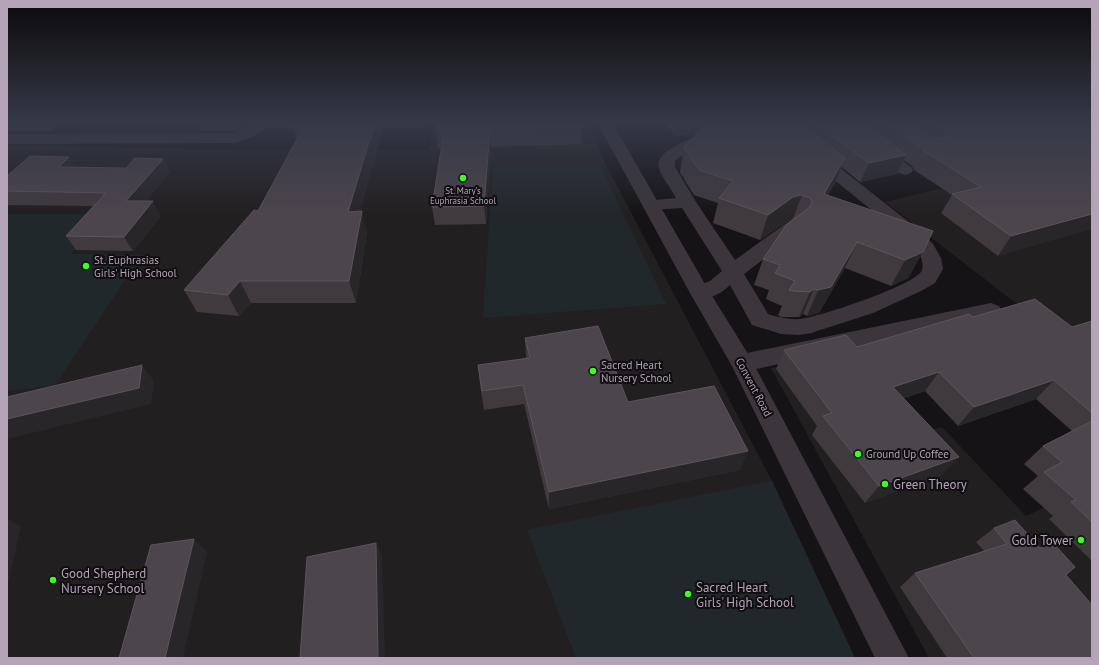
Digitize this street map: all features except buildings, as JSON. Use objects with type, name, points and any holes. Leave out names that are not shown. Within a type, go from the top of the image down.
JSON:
[{"type":"street","name":"Convent Road","points":[[620,153],[652,205],[700,293],[742,363],[892,658]]},
{"type":"street","points":[[675,153],[667,160],[667,167],[687,202],[733,272],[760,320],[781,326],[799,327],[811,325],[866,308],[928,278],[933,269],[931,258],[926,248],[907,230],[811,153]]},
{"type":"street","points":[[881,153],[904,170]]},
{"type":"street","points":[[652,205],[687,202]]},
{"type":"street","points":[[700,293],[717,286],[733,272],[792,228]]},
{"type":"street","points":[[742,363],[992,311]]},
{"type":"shaded area","points":[[7,153],[601,153],[772,481],[855,658],[7,658]]},
{"type":"shaded area","points":[[1092,153],[1092,362],[885,202]]},
{"type":"shaded area","points":[[493,167],[601,167],[666,304],[483,318]]},
{"type":"shaded area","points":[[7,214],[106,214],[71,254],[142,255],[55,385],[7,391]]},
{"type":"shaded area","points":[[846,352],[918,434],[942,427],[1026,516],[1092,486],[1092,658],[929,658],[771,368]]},
{"type":"shaded area","name":"Sacred Heart Girls' High School","points":[[772,481],[855,658],[576,658],[527,530]]},
{"type":"place","name":"St. Mary's Euphrasia School","points":[[463,178]]},
{"type":"place","name":"St. Euphrasias Girls' High School","points":[[86,266]]},
{"type":"place","name":"Sacred Heart Nursery School","points":[[593,371]]},
{"type":"place","name":"Ground Up Coffee","points":[[858,454]]},
{"type":"place","name":"Green Theory","points":[[885,484]]},
{"type":"place","name":"Gold Tower","points":[[1081,540]]},
{"type":"place","name":"Good Shepherd Nursery School","points":[[53,580]]},
{"type":"place","name":"Sacred Heart Girls' High School","points":[[688,594]]}]
